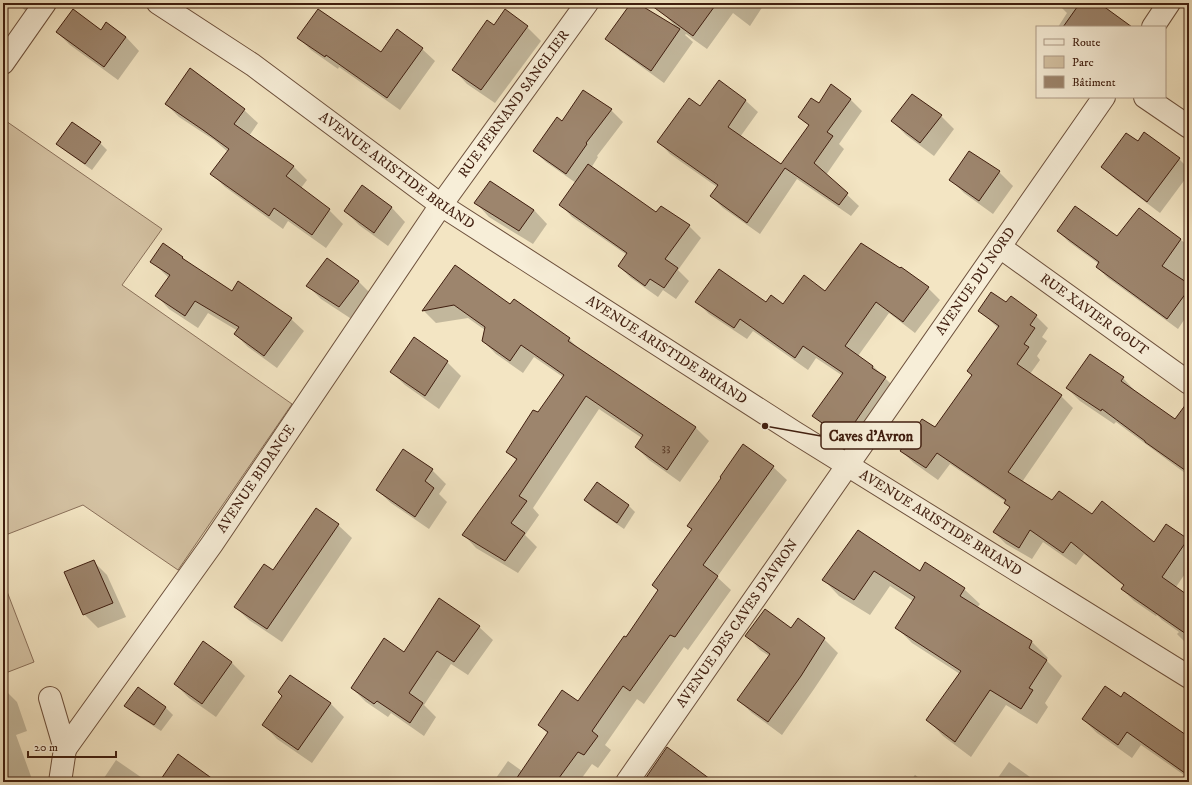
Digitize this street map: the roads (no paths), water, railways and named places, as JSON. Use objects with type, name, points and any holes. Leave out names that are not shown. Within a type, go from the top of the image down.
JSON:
[{"type":"street","points":[[3,63],[45,3]]},
{"type":"street","name":"AVENUE ARISTIDE BRIAND","points":[[158,3],[253,65],[441,205],[847,466],[1189,677]]},
{"type":"street","name":"RUE FERNAND SANGLIER","points":[[441,205],[587,3]]},
{"type":"street","points":[[1154,26],[1170,3]]},
{"type":"street","name":"AVENUE DU NORD","points":[[847,466],[1103,98]]},
{"type":"street","points":[[1146,98],[1189,127]]},
{"type":"street","name":"AVENUE BIDANCE","points":[[65,749],[212,544],[441,205]]},
{"type":"street","name":"RUE XAVIER GOUT","points":[[1000,247],[1189,383]]},
{"type":"street","name":"AVENUE DES CAVES D'AVRON","points":[[627,782],[847,466]]},
{"type":"street","points":[[50,698],[65,749],[60,782]]},
{"type":"place","name":"Caves d'Avron","points":[[765,426]]}]
